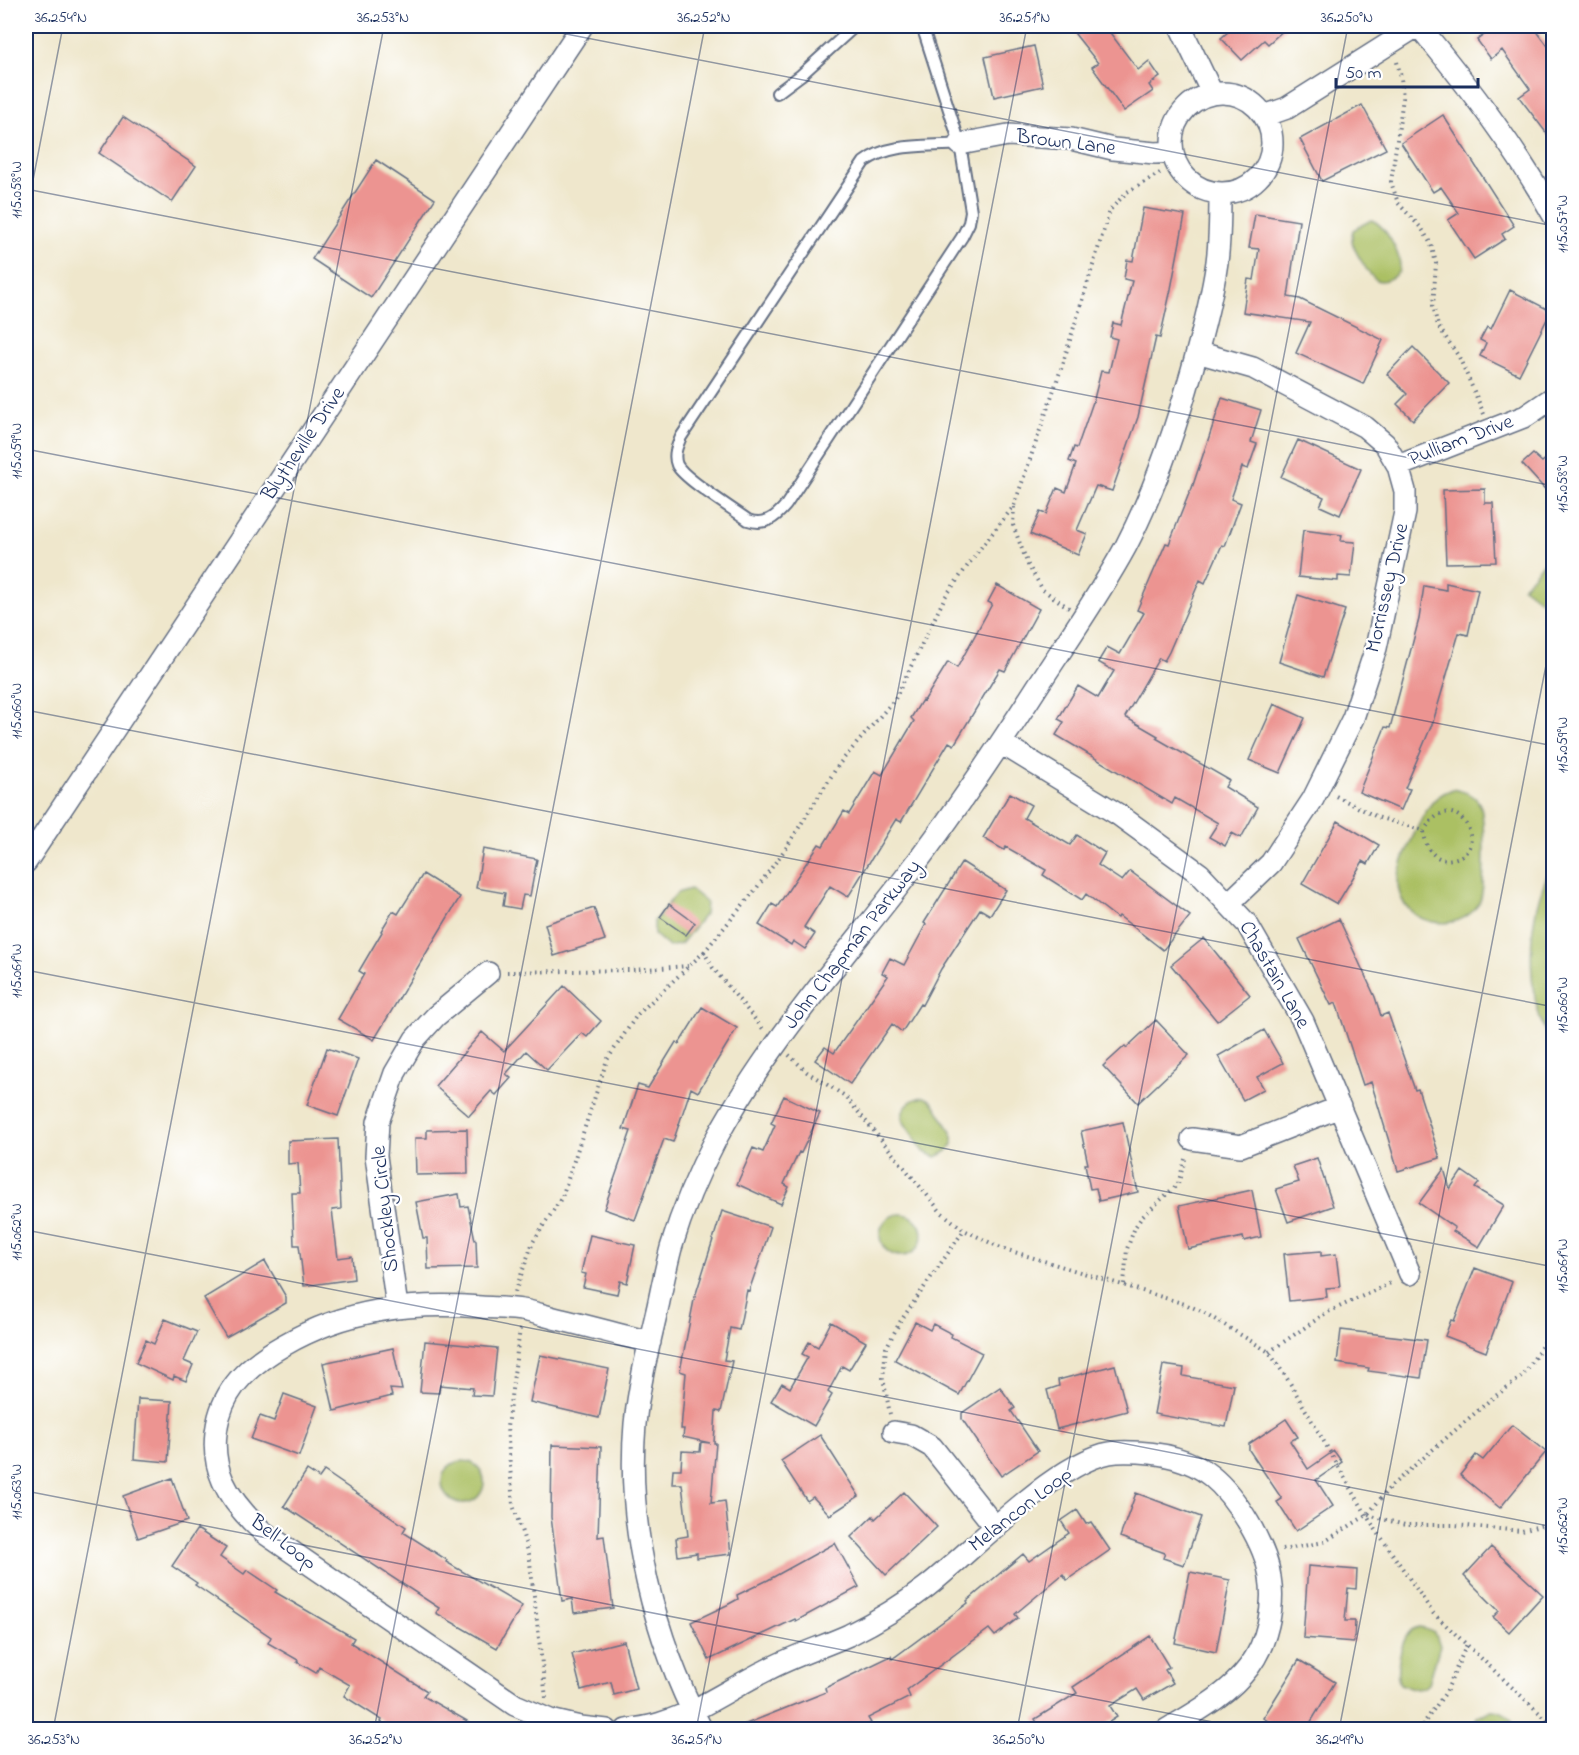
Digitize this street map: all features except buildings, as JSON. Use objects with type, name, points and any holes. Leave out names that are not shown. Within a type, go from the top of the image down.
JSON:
[{"type":"street","points":[[1180,26],[1212,93]]},
{"type":"street","name":"Blytheville Drive","points":[[26,862],[574,28]]},
{"type":"street","points":[[1264,117],[1287,108],[1414,28],[1468,86],[1528,171],[1554,216]]},
{"type":"street","points":[[1212,93],[1230,93],[1246,99],[1264,117],[1270,129],[1272,147],[1266,167],[1255,181],[1238,191],[1210,192],[1193,185],[1174,159],[1172,135],[1179,116],[1190,103],[1212,93]]},
{"type":"street","name":"Brown Lane","points":[[960,144],[1008,135],[1071,139],[1113,149],[1155,153],[1174,159]]},
{"type":"street","name":"John Chapman Parkway","points":[[702,1730],[659,1627],[640,1545],[634,1478],[635,1426],[640,1388],[671,1248],[716,1140],[752,1078],[776,1043],[913,868],[1001,742],[1082,618],[1127,543],[1157,479],[1179,417],[1197,352],[1218,260],[1220,193]]},
{"type":"street","name":"Morrissey Drive","points":[[1197,352],[1252,368],[1365,428],[1385,444],[1398,466],[1405,491],[1405,512],[1376,648],[1353,718],[1319,787],[1271,863],[1228,904]]},
{"type":"street","name":"Pulliam Drive","points":[[1398,466],[1526,416],[1554,397]]},
{"type":"street","name":"Chastain Lane","points":[[1001,742],[1119,815],[1200,874],[1247,924],[1303,1021],[1410,1274]]},
{"type":"street","name":"Shockley Circle","points":[[397,1307],[376,1156],[378,1122],[395,1072],[414,1039],[436,1016],[488,973]]},
{"type":"street","points":[[1192,1139],[1241,1146],[1340,1107]]},
{"type":"street","name":"Bell Loop","points":[[607,1730],[550,1720],[515,1705],[263,1532],[242,1513],[225,1488],[218,1470],[215,1444],[220,1412],[228,1392],[247,1371],[269,1353],[300,1336],[340,1319],[397,1307],[458,1305],[516,1310],[650,1342]]},
{"type":"street","points":[[894,1432],[911,1435],[932,1448],[996,1528]]},
{"type":"street","name":"Melancon Loop","points":[[692,1710],[768,1669],[850,1634],[891,1611],[925,1588],[1052,1480],[1081,1463],[1113,1452],[1148,1451],[1180,1459],[1210,1475],[1232,1496],[1263,1553],[1270,1576],[1271,1605],[1265,1635],[1249,1667],[1219,1697],[1166,1730]]},
{"type":"street","points":[[626,1730],[660,1724],[692,1710]]},
{"type":"lane","points":[[777,93],[855,26]]},
{"type":"lane","points":[[921,26],[926,35],[960,144],[971,211],[969,223],[786,505],[776,517],[766,522],[757,523],[748,520],[683,473],[675,457],[681,437],[864,162],[888,149],[960,144]]},
{"type":"path","points":[[1414,28],[1408,54],[1396,59],[1403,98],[1391,182],[1398,203],[1422,229],[1431,244],[1436,263],[1433,306],[1438,326],[1466,370],[1491,430]]},
{"type":"path","points":[[1082,618],[1043,590],[1028,565],[1013,525],[1014,506],[1062,366],[1110,210],[1127,192],[1174,159]]},
{"type":"path","points":[[550,1720],[534,1615],[529,1554],[513,1505],[507,1427],[516,1310],[533,1242],[562,1197],[607,1060],[637,1016],[704,952],[774,864],[839,764],[895,699],[945,597],[1014,506]]},
{"type":"path","points":[[1319,787],[1359,809],[1424,831]]},
{"type":"path","points":[[1451,813],[1458,815],[1468,825],[1471,839],[1469,846],[1459,857],[1439,858],[1428,849],[1424,840],[1424,831],[1432,819],[1451,813]]},
{"type":"path","points":[[704,952],[713,968],[776,1043],[807,1072],[845,1096],[941,1212],[964,1230],[1001,1248],[1185,1304],[1203,1312],[1269,1352],[1290,1383],[1367,1515],[1433,1613],[1554,1729]]},
{"type":"path","points":[[488,973],[632,970],[690,966]]},
{"type":"path","points":[[1124,1284],[1127,1249],[1135,1227],[1142,1217],[1178,1184],[1192,1139]]},
{"type":"path","points":[[894,1432],[883,1378],[886,1348],[900,1322],[964,1230]]},
{"type":"path","points":[[1269,1352],[1326,1313],[1410,1274]]},
{"type":"path","points":[[1263,1553],[1324,1542],[1367,1515],[1390,1486],[1490,1400],[1523,1376],[1552,1330]]},
{"type":"path","points":[[1367,1515],[1405,1525],[1463,1525],[1522,1531],[1554,1522]]},
{"type":"path","points":[[1419,1730],[1446,1692],[1467,1644]]},
{"type":"green space","points":[[1371,220],[1382,228],[1392,242],[1399,259],[1399,272],[1387,280],[1377,280],[1369,274],[1353,243],[1353,230]]},
{"type":"green space","points":[[1553,552],[1553,610],[1523,587]]},
{"type":"green space","points":[[1453,789],[1472,796],[1482,810],[1484,873],[1481,897],[1473,911],[1465,917],[1445,923],[1425,920],[1405,905],[1399,893],[1398,879],[1408,848],[1433,801]]},
{"type":"green space","points":[[1553,864],[1553,1049],[1543,1028],[1537,1005],[1531,957],[1537,908],[1543,885]]},
{"type":"green space","points":[[690,889],[706,902],[705,914],[681,944],[669,947],[654,934],[654,921],[677,893]]},
{"type":"green space","points":[[924,1097],[936,1107],[953,1139],[950,1148],[936,1157],[924,1152],[902,1116],[907,1104]]},
{"type":"green space","points":[[901,1214],[909,1215],[916,1220],[921,1227],[921,1243],[916,1250],[909,1255],[901,1256],[893,1255],[886,1250],[881,1243],[880,1235],[881,1227],[886,1220],[893,1215]]},
{"type":"green space","points":[[463,1461],[471,1462],[478,1467],[483,1474],[483,1490],[478,1497],[471,1502],[463,1503],[455,1502],[448,1497],[443,1490],[442,1482],[443,1474],[448,1467],[455,1462]]},
{"type":"green space","points":[[1420,1627],[1435,1633],[1440,1645],[1429,1683],[1423,1688],[1416,1689],[1400,1684],[1398,1666],[1405,1638],[1409,1632]]},
{"type":"green space","points":[[1491,1710],[1507,1715],[1514,1729],[1472,1729],[1477,1717]]}]
